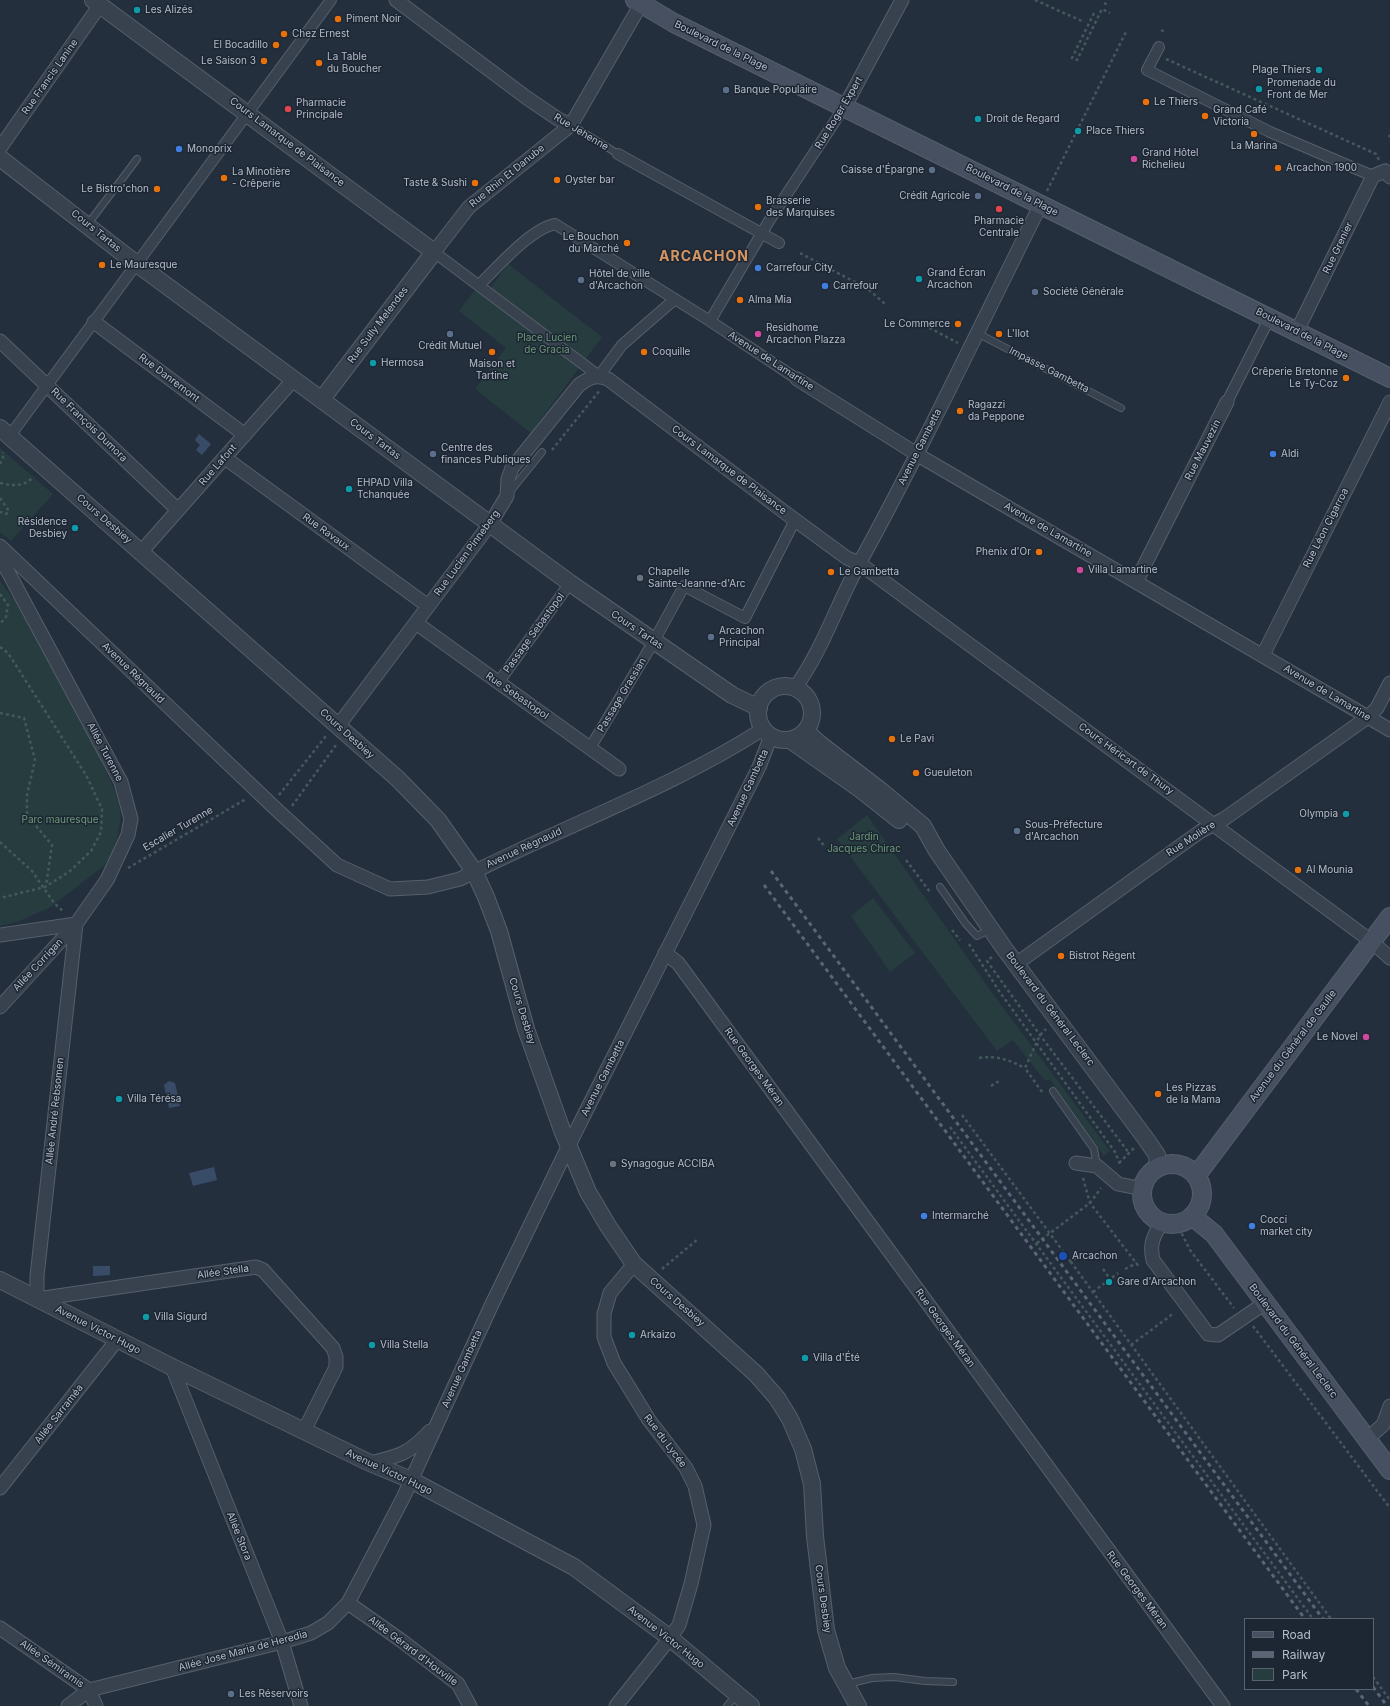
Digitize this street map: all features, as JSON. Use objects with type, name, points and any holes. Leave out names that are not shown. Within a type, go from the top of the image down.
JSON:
[{"type":"main road","name":"Boulevard de la Plage","points":[[638,2],[674,23],[845,106],[1390,378]]},
{"type":"main road","name":"Avenue du Général de Gaulle","points":[[1196,1176],[1390,917]]},
{"type":"main road","points":[[1174,1164],[1182,1166],[1196,1176],[1202,1192],[1201,1201],[1177,1220],[1151,1214],[1145,1207],[1136,1188],[1158,1168],[1174,1164]]},
{"type":"main road","name":"Boulevard du Général Leclerc","points":[[1177,1220],[1214,1234],[1390,1470]]},
{"type":"street","points":[[3,438],[47,385],[331,0]]},
{"type":"street","name":"Rue Jehenne","points":[[396,0],[527,98],[558,119],[571,125]]},
{"type":"street","name":"Rue Roger Expert","points":[[710,322],[769,221],[845,106],[902,0]]},
{"type":"street","points":[[571,125],[638,2]]},
{"type":"street","name":"Cours Lamarque de Plaisance","points":[[96,3],[248,113],[479,285]]},
{"type":"street","name":"Rue Francis Lanine","points":[[0,148],[96,3]]},
{"type":"street","points":[[1160,51],[1147,70],[1270,132],[1373,176],[1387,174]]},
{"type":"street","name":"Rue Rhin Et Danube","points":[[434,252],[469,207],[571,125]]},
{"type":"street","name":"Rue Jehenne","points":[[618,154],[762,233],[779,244]]},
{"type":"street","name":"Cours Tartas","points":[[0,158],[88,224],[137,264],[570,583],[732,695],[759,708]]},
{"type":"street","name":"Rue Grenier","points":[[1297,331],[1373,176]]},
{"type":"street","name":"Avenue Gambetta","points":[[794,688],[808,669],[859,563],[977,333],[1040,204]]},
{"type":"street","name":"Avenue de Lamartine","points":[[479,285],[533,233],[544,226],[555,224],[675,299],[797,379],[916,453],[1390,730]]},
{"type":"street","name":"Rue Sully Melendes","points":[[322,399],[434,252]]},
{"type":"street","points":[[479,285],[599,376],[622,345],[675,299]]},
{"type":"street","name":"Rue Mauvezin","points":[[1136,582],[1270,317]]},
{"type":"street","name":"Rue Danremont","points":[[94,322],[245,435]]},
{"type":"street","name":"Rue François Dumora","points":[[0,341],[178,510]]},
{"type":"street","name":"Cours Lamarque de Plaisance","points":[[599,376],[608,379],[847,558],[859,563]]},
{"type":"street","name":"Rue Lucien Pinneberg","points":[[332,731],[416,623],[490,524],[507,496],[508,479],[512,468],[578,385],[590,377],[599,376]]},
{"type":"street","name":"Rue Lafont","points":[[141,552],[294,379]]},
{"type":"street","name":"Rue Léon Cigarroa","points":[[1263,655],[1390,402]]},
{"type":"street","name":"Cours Desbiey","points":[[3,438],[45,467],[141,552],[332,731],[398,779],[438,820],[474,871],[499,931],[526,1028],[588,1192],[608,1226],[634,1264],[756,1374],[777,1398],[790,1419],[803,1448],[812,1484],[815,1536],[826,1630],[837,1668],[845,1685],[858,1706]]},
{"type":"street","name":"Rue Ravaux","points":[[225,458],[428,606]]},
{"type":"street","name":"Passage Grassian","points":[[590,748],[654,642],[684,586],[745,618],[795,520]]},
{"type":"street","name":"Avenue Régnauld","points":[[0,546],[267,796],[288,820],[337,865],[390,889],[428,887],[460,879],[474,871],[649,790],[741,744],[767,733]]},
{"type":"street","name":"Allée Turenne","points":[[0,557],[121,782],[130,819],[128,835],[107,880],[76,924]]},
{"type":"street","name":"Cours Héricart de Thury","points":[[859,563],[1214,824],[1371,942],[1390,958]]},
{"type":"street","name":"Passage Sebastopol","points":[[498,683],[570,583]]},
{"type":"street","name":"Rue Sebastopol","points":[[416,623],[619,769]]},
{"type":"street","name":"Rue Molière","points":[[1016,964],[1201,831],[1214,824],[1368,717],[1377,708],[1390,683]]},
{"type":"street","points":[[785,686],[794,688],[802,692],[812,706],[812,715],[806,730],[802,735],[790,740],[777,739],[767,733],[758,716],[762,699],[772,690],[785,686]]},
{"type":"street","name":"Boulevard du Général Leclerc","points":[[806,730],[820,744],[880,790],[922,826],[937,851],[1016,964],[1146,1139],[1156,1155],[1158,1168]]},
{"type":"street","name":"Avenue Gambetta","points":[[411,1480],[492,1304],[569,1145],[761,763],[767,733]]},
{"type":"street","name":"Boulevard du Général Leclerc","points":[[790,740],[861,790],[937,851]]},
{"type":"street","points":[[0,934],[76,924]]},
{"type":"street","name":"Allée Corrigan","points":[[0,1007],[76,924]]},
{"type":"street","name":"Allée André Rebsomen","points":[[37,1299],[37,1276],[76,924]]},
{"type":"street","name":"Rue Georges Méran","points":[[665,953],[678,963],[1223,1706]]},
{"type":"street","points":[[1079,1169],[1097,1166],[1118,1184],[1136,1188]]},
{"type":"street","points":[[1177,1220],[1151,1242],[1151,1254],[1153,1260],[1208,1334],[1218,1335],[1265,1303]]},
{"type":"street","name":"Rue du Lycée","points":[[616,1706],[670,1638],[678,1625],[691,1584],[704,1525],[696,1486],[686,1468],[649,1420],[614,1363],[604,1337],[604,1314],[610,1293],[634,1264]]},
{"type":"street","name":"Allée Stella","points":[[37,1299],[256,1267],[263,1270],[333,1348],[336,1357],[336,1367],[304,1431]]},
{"type":"street","name":"Avenue Victor Hugo","points":[[0,1280],[172,1368],[370,1463],[411,1480],[574,1567],[670,1638],[732,1700],[751,1706]]},
{"type":"street","name":"Allée Sarraméa","points":[[0,1488],[118,1340]]},
{"type":"street","name":"Allée Stora","points":[[172,1368],[282,1642],[301,1706]]},
{"type":"street","points":[[1367,1439],[1382,1425],[1390,1406]]},
{"type":"street","name":"Avenue Gambetta","points":[[370,1463],[396,1456],[416,1447],[439,1421]]},
{"type":"street","points":[[396,1456],[411,1480]]},
{"type":"street","name":"Allée Jose Maria de Heredia","points":[[68,1706],[89,1690],[282,1642],[311,1633],[328,1623],[348,1603],[411,1480]]},
{"type":"street","name":"Allée Gérard d'Houville","points":[[348,1603],[402,1641],[458,1684],[470,1706]]},
{"type":"street","name":"Allée Sémiramis","points":[[0,1628],[89,1690],[96,1706]]},
{"type":"lane","name":"Rue Jehenne","points":[[571,125],[618,154]]},
{"type":"lane","points":[[88,224],[137,159]]},
{"type":"lane","name":"Impasse Gambetta","points":[[977,333],[1121,408]]},
{"type":"lane","points":[[507,496],[542,452]]},
{"type":"lane","points":[[940,887],[966,924],[977,936],[991,929]]},
{"type":"lane","points":[[1053,1091],[1094,1149],[1097,1166]]},
{"type":"lane","points":[[845,1685],[872,1678],[894,1677],[924,1681],[953,1682]]},
{"type":"path","points":[[1035,0],[1084,22]]},
{"type":"path","points":[[1104,3],[1108,5]]},
{"type":"path","points":[[1094,13],[1072,58],[1077,60],[1102,9],[1110,13]]},
{"type":"path","points":[[1040,204],[1127,30]]},
{"type":"path","points":[[1161,30],[1165,32]]},
{"type":"path","points":[[1160,51],[1376,154]]},
{"type":"path","points":[[800,253],[868,289],[884,304]]},
{"type":"path","points":[[924,325],[955,341]]},
{"type":"path","points":[[0,464],[4,453],[3,438]]},
{"type":"path","points":[[0,483],[15,486],[22,485],[45,467]]},
{"type":"path","points":[[0,498],[9,511],[6,514],[0,512]]},
{"type":"path","points":[[0,594],[8,605],[6,617],[0,624]]},
{"type":"path","points":[[0,647],[8,653],[86,775],[102,809],[101,832],[91,851],[70,871],[46,887],[0,898]]},
{"type":"path","points":[[0,713],[24,718],[35,760],[27,795],[27,815],[52,845],[46,887]]},
{"type":"path","points":[[267,796],[332,731]]},
{"type":"path","points":[[291,807],[337,744]]},
{"type":"path","name":"Escalier Turenne","points":[[107,880],[267,796]]},
{"type":"path","points":[[818,838],[825,848]]},
{"type":"path","points":[[0,842],[32,871],[46,887],[54,903],[76,924]]},
{"type":"path","points":[[906,860],[933,896]]},
{"type":"path","points":[[952,930],[960,940]]},
{"type":"path","points":[[965,938],[999,990],[1115,1152],[1119,1162],[1136,1188]]},
{"type":"path","points":[[996,954],[987,961],[1040,1035],[1130,1153]]},
{"type":"path","points":[[979,1058],[990,1056],[1005,1058],[1025,1068]]},
{"type":"path","points":[[991,1086],[999,1081]]},
{"type":"path","points":[[962,1115],[1330,1618]]},
{"type":"path","points":[[950,1127],[1312,1618]]},
{"type":"path","points":[[1114,1167],[1138,1144]]},
{"type":"path","points":[[1079,1169],[1090,1203],[1141,1270]]},
{"type":"path","points":[[1037,1243],[1090,1203],[1103,1185]]},
{"type":"path","points":[[1177,1220],[1190,1250],[1238,1313],[1250,1323],[1390,1508]]},
{"type":"path","points":[[651,1279],[698,1239]]},
{"type":"path","points":[[1071,1262],[1076,1258]]},
{"type":"path","points":[[1125,1270],[1141,1262]]},
{"type":"path","points":[[1103,1269],[1110,1279]]},
{"type":"path","points":[[1093,1292],[1118,1273]]},
{"type":"path","points":[[1169,1306],[1178,1318]]},
{"type":"path","points":[[1131,1345],[1174,1313]]},
{"type":"path","points":[[1374,1678],[1390,1700]]},
{"type":"green space","name":"Place Lucien de Gracia","points":[[508,264],[602,337],[531,433],[475,389],[506,348],[459,311],[477,287],[486,294]]},
{"type":"green space","points":[[0,448],[53,494],[11,541],[0,532]]},
{"type":"green space","name":"Parc mauresque","points":[[0,581],[19,606],[100,758],[116,793],[121,816],[113,852],[104,866],[49,908],[17,922],[0,926]]},
{"type":"green space","name":"Jardin Jacques Chirac","points":[[867,815],[993,994],[1110,1151],[1104,1156],[1050,1079],[1045,1081],[1013,1040],[997,1051],[837,839]]},
{"type":"green space","points":[[873,898],[915,953],[890,972],[851,916]]},
{"type":"water","points":[[199,434],[211,444],[202,455],[196,450],[200,445],[195,440]]},
{"type":"water","points":[[169,1081],[175,1083],[180,1106],[169,1108],[164,1085]]},
{"type":"water","points":[[214,1167],[217,1180],[193,1186],[189,1173]]},
{"type":"water","points":[[93,1266],[110,1266],[110,1275],[93,1276]]},
{"type":"railway","points":[[771,871],[1322,1618]]},
{"type":"railway","points":[[764,885],[1304,1618]]},
{"type":"railway","points":[[1374,1688],[1387,1706]]},
{"type":"railway","points":[[1357,1690],[1369,1706]]},
{"type":"place","name":"Les Alizés","points":[[137,10]]},
{"type":"place","name":"Piment Noir","points":[[338,19]]},
{"type":"place","name":"Chez Ernest","points":[[284,34]]},
{"type":"place","name":"El Bocadillo","points":[[276,45]]},
{"type":"place","name":"Le Saison 3","points":[[264,61]]},
{"type":"place","name":"La Table du Boucher","points":[[319,63]]},
{"type":"place","name":"Plage Thiers","points":[[1319,70]]},
{"type":"place","name":"Promenade du Front de Mer","points":[[1259,89]]},
{"type":"place","name":"Banque Populaire","points":[[726,90]]},
{"type":"place","name":"Le Thiers","points":[[1146,102]]},
{"type":"place","name":"Pharmacie Principale","points":[[288,109]]},
{"type":"place","name":"Grand Café Victoria","points":[[1205,116]]},
{"type":"place","name":"Droit de Regard","points":[[978,119]]},
{"type":"place","name":"Place Thiers","points":[[1078,131]]},
{"type":"place","name":"La Marina","points":[[1254,134]]},
{"type":"place","name":"Monoprix","points":[[179,149]]},
{"type":"place","name":"Grand Hôtel Richelieu","points":[[1134,159]]},
{"type":"place","name":"Arcachon 1900","points":[[1278,168]]},
{"type":"place","name":"Caisse d'Épargne","points":[[932,170]]},
{"type":"place","name":"La Minotière - Crêperie","points":[[224,178]]},
{"type":"place","name":"Oyster bar","points":[[557,180]]},
{"type":"place","name":"Taste & Sushi","points":[[475,183]]},
{"type":"place","name":"Le Bistro'chon","points":[[157,189]]},
{"type":"place","name":"Crédit Agricole","points":[[978,196]]},
{"type":"place","name":"Brasserie des Marquises","points":[[758,207]]},
{"type":"place","name":"Pharmacie Centrale","points":[[999,209]]},
{"type":"place","name":"Le Bouchon du Marché","points":[[627,243]]},
{"type":"place","name":"Le Mauresque","points":[[102,265]]},
{"type":"place","name":"Carrefour City","points":[[758,268]]},
{"type":"place","name":"Grand Écran Arcachon","points":[[919,279]]},
{"type":"place","name":"Hôtel de ville d'Arcachon","points":[[581,280]]},
{"type":"place","name":"Carrefour","points":[[825,286]]},
{"type":"place","name":"Société Générale","points":[[1035,292]]},
{"type":"place","name":"Alma Mia","points":[[740,300]]},
{"type":"place","name":"Le Commerce","points":[[958,324]]},
{"type":"place","name":"Crédit Mutuel","points":[[450,334]]},
{"type":"place","name":"Residhome Arcachon Plazza","points":[[758,334]]},
{"type":"place","name":"L'Ilot","points":[[999,334]]},
{"type":"place","name":"Maison et Tartine","points":[[492,352]]},
{"type":"place","name":"Coquille","points":[[644,352]]},
{"type":"place","name":"Hermosa","points":[[373,363]]},
{"type":"place","name":"Crêperie Bretonne Le Ty-Coz","points":[[1346,378]]},
{"type":"place","name":"Ragazzi da Peppone","points":[[960,411]]},
{"type":"place","name":"Centre des finances Publiques","points":[[433,454]]},
{"type":"place","name":"Aldi","points":[[1273,454]]},
{"type":"place","name":"EHPAD Villa Tchanquée","points":[[349,489]]},
{"type":"place","name":"Résidence Desbiey","points":[[75,528]]},
{"type":"place","name":"Phenix d'Or","points":[[1039,552]]},
{"type":"place","name":"Villa Lamartine","points":[[1080,570]]},
{"type":"place","name":"Le Gambetta","points":[[831,572]]},
{"type":"place","name":"Chapelle Sainte-Jeanne-d'Arc","points":[[640,578]]},
{"type":"place","name":"Arcachon Principal","points":[[711,637]]},
{"type":"place","name":"Le Pavi","points":[[892,739]]},
{"type":"place","name":"Gueuleton","points":[[916,773]]},
{"type":"place","name":"Olympia","points":[[1346,814]]},
{"type":"place","name":"Sous-Préfecture d'Arcachon","points":[[1017,831]]},
{"type":"place","name":"Al Mounia","points":[[1298,870]]},
{"type":"place","name":"Bistrot Régent","points":[[1061,956]]},
{"type":"place","name":"Le Novel","points":[[1366,1037]]},
{"type":"place","name":"Les Pizzas de la Mama","points":[[1158,1094]]},
{"type":"place","name":"Villa Térésa","points":[[119,1099]]},
{"type":"place","name":"Synagogue ACCIBA","points":[[613,1164]]},
{"type":"place","name":"Intermarché","points":[[924,1216]]},
{"type":"place","name":"Cocci market city","points":[[1252,1226]]},
{"type":"place","name":"Arcachon","points":[[1063,1256]]},
{"type":"place","name":"Gare d'Arcachon","points":[[1109,1282]]},
{"type":"place","name":"Villa Sigurd","points":[[146,1317]]},
{"type":"place","name":"Arkaizo","points":[[632,1335]]},
{"type":"place","name":"Villa Stella","points":[[372,1345]]},
{"type":"place","name":"Villa d'Été","points":[[805,1358]]},
{"type":"place","name":"Les Réservoirs","points":[[231,1694]]},
{"type":"district","name":"ARCACHON","points":[[704,257]]}]
